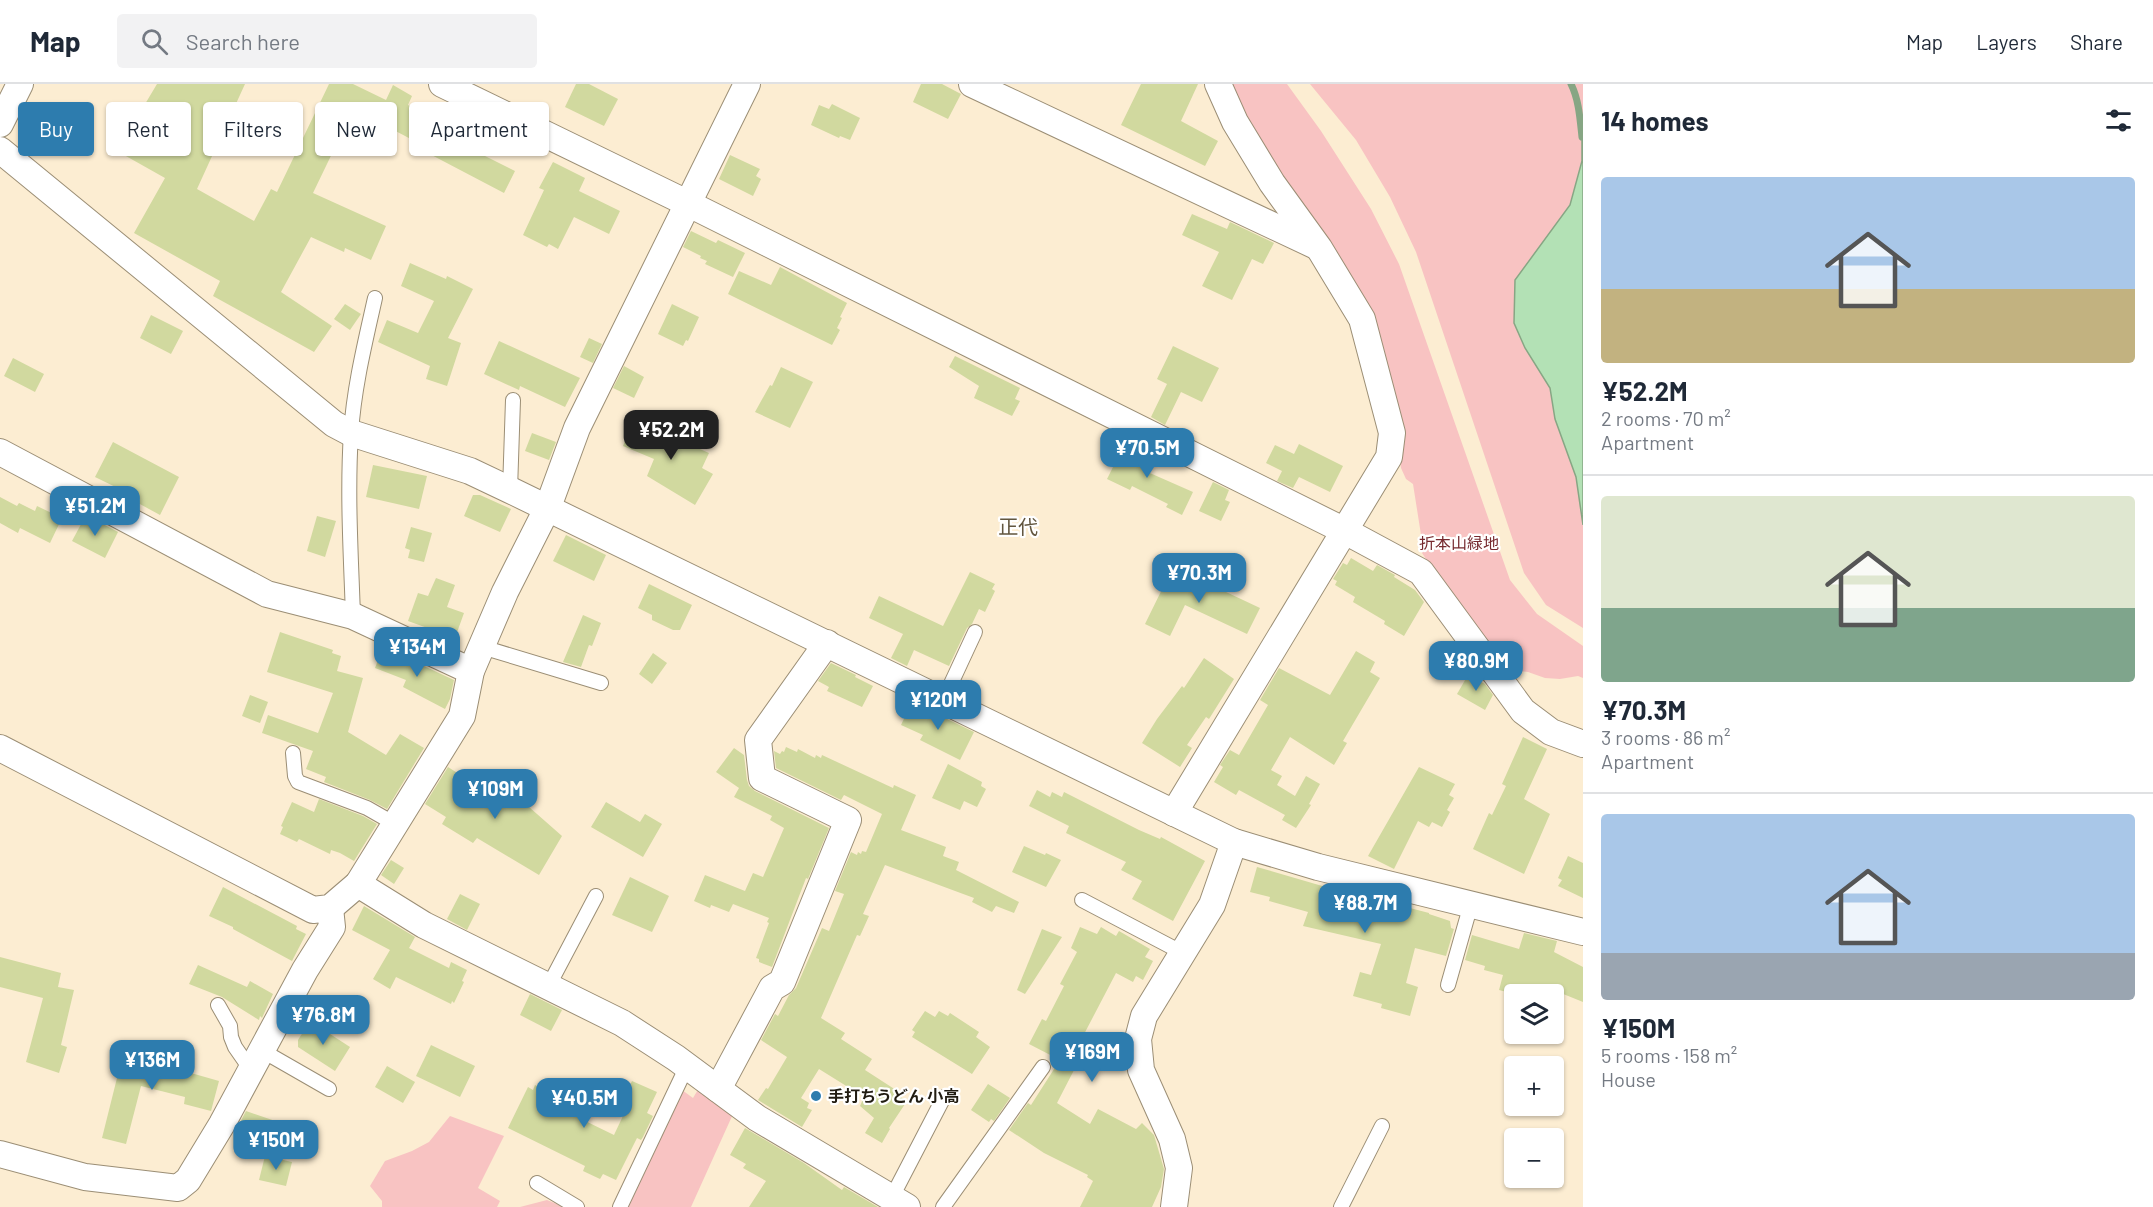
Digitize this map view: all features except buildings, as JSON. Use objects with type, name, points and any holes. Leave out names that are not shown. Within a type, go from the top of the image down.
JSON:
[{"type":"street","points":[[0,124],[20,84]]},
{"type":"street","points":[[442,84],[689,204],[1345,531],[1421,572],[1523,711],[1551,732],[1583,744]]},
{"type":"street","points":[[0,748],[313,910],[330,908],[358,884],[462,716],[471,671],[505,592],[548,507],[577,428],[747,84]]},
{"type":"street","points":[[972,84],[1318,248]]},
{"type":"street","points":[[1174,813],[1389,457],[1392,433],[1362,319],[1318,248],[1272,183],[1241,132],[1218,84]]},
{"type":"street","points":[[0,150],[334,424],[351,433],[470,471],[510,489],[1234,842],[1318,867],[1583,932]]},
{"type":"street","points":[[0,452],[267,594],[353,616],[471,671]]},
{"type":"street","points":[[718,1089],[772,988],[782,981],[848,820],[762,778],[758,740],[827,643]]},
{"type":"street","points":[[1174,1207],[1179,1168],[1172,1139],[1141,1070],[1138,1039],[1144,1016],[1212,905],[1234,842]]},
{"type":"street","points":[[358,884],[424,925],[622,1023],[687,1066],[757,1118],[901,1204]]},
{"type":"street","points":[[0,1154],[85,1177],[178,1188],[188,1180],[205,1152],[305,970],[332,927],[330,908]]},
{"type":"lane","points":[[353,616],[350,511],[351,433],[358,370],[375,298]]},
{"type":"lane","points":[[510,489],[513,400]]},
{"type":"lane","points":[[944,701],[975,632]]},
{"type":"lane","points":[[482,647],[601,683]]},
{"type":"lane","points":[[293,753],[295,776],[298,782],[366,808],[395,824]]},
{"type":"lane","points":[[548,987],[596,896]]},
{"type":"lane","points":[[1082,900],[1183,953]]},
{"type":"lane","points":[[1448,985],[1471,904]]},
{"type":"lane","points":[[218,1005],[230,1026],[235,1047],[256,1060],[329,1089]]},
{"type":"lane","points":[[620,1207],[687,1066]]},
{"type":"lane","points":[[943,1207],[1043,1067]]},
{"type":"lane","points":[[901,1204],[944,1097]]},
{"type":"lane","points":[[1341,1207],[1382,1126]]},
{"type":"lane","points":[[537,1183],[577,1207]]},
{"type":"green space","name":"折本山緑地","points":[[1225,84],[1287,84],[1321,131],[1371,209],[1399,264],[1510,580],[1537,614],[1583,646],[1583,678],[1578,676],[1560,679],[1545,678],[1528,672],[1503,669],[1422,553],[1413,484],[1406,479],[1401,468],[1397,441],[1378,365]]},
{"type":"green space","points":[[1310,84],[1583,84],[1583,628],[1546,605],[1524,573],[1416,252],[1390,197],[1356,140]]},
{"type":"green space","points":[[699,1088],[733,1114],[691,1207],[626,1207],[682,1090],[693,1098]]},
{"type":"green space","points":[[450,1116],[504,1136],[478,1188],[500,1201],[497,1207],[382,1207],[382,1201],[370,1186],[385,1161],[429,1142]]},
{"type":"green space","points":[[547,1200],[564,1207],[520,1207]]},
{"type":"shaded area","points":[[1582,137],[1583,525],[1576,477],[1555,419],[1550,388],[1525,348],[1514,323],[1515,280],[1570,205],[1582,161]]},
{"type":"waterway","points":[[1571,84],[1580,117],[1582,137]]},
{"type":"place","name":"手打ちうどん 小高","points":[[816,1096]]},
{"type":"district","name":"正代","points":[[1018,527]]}]
